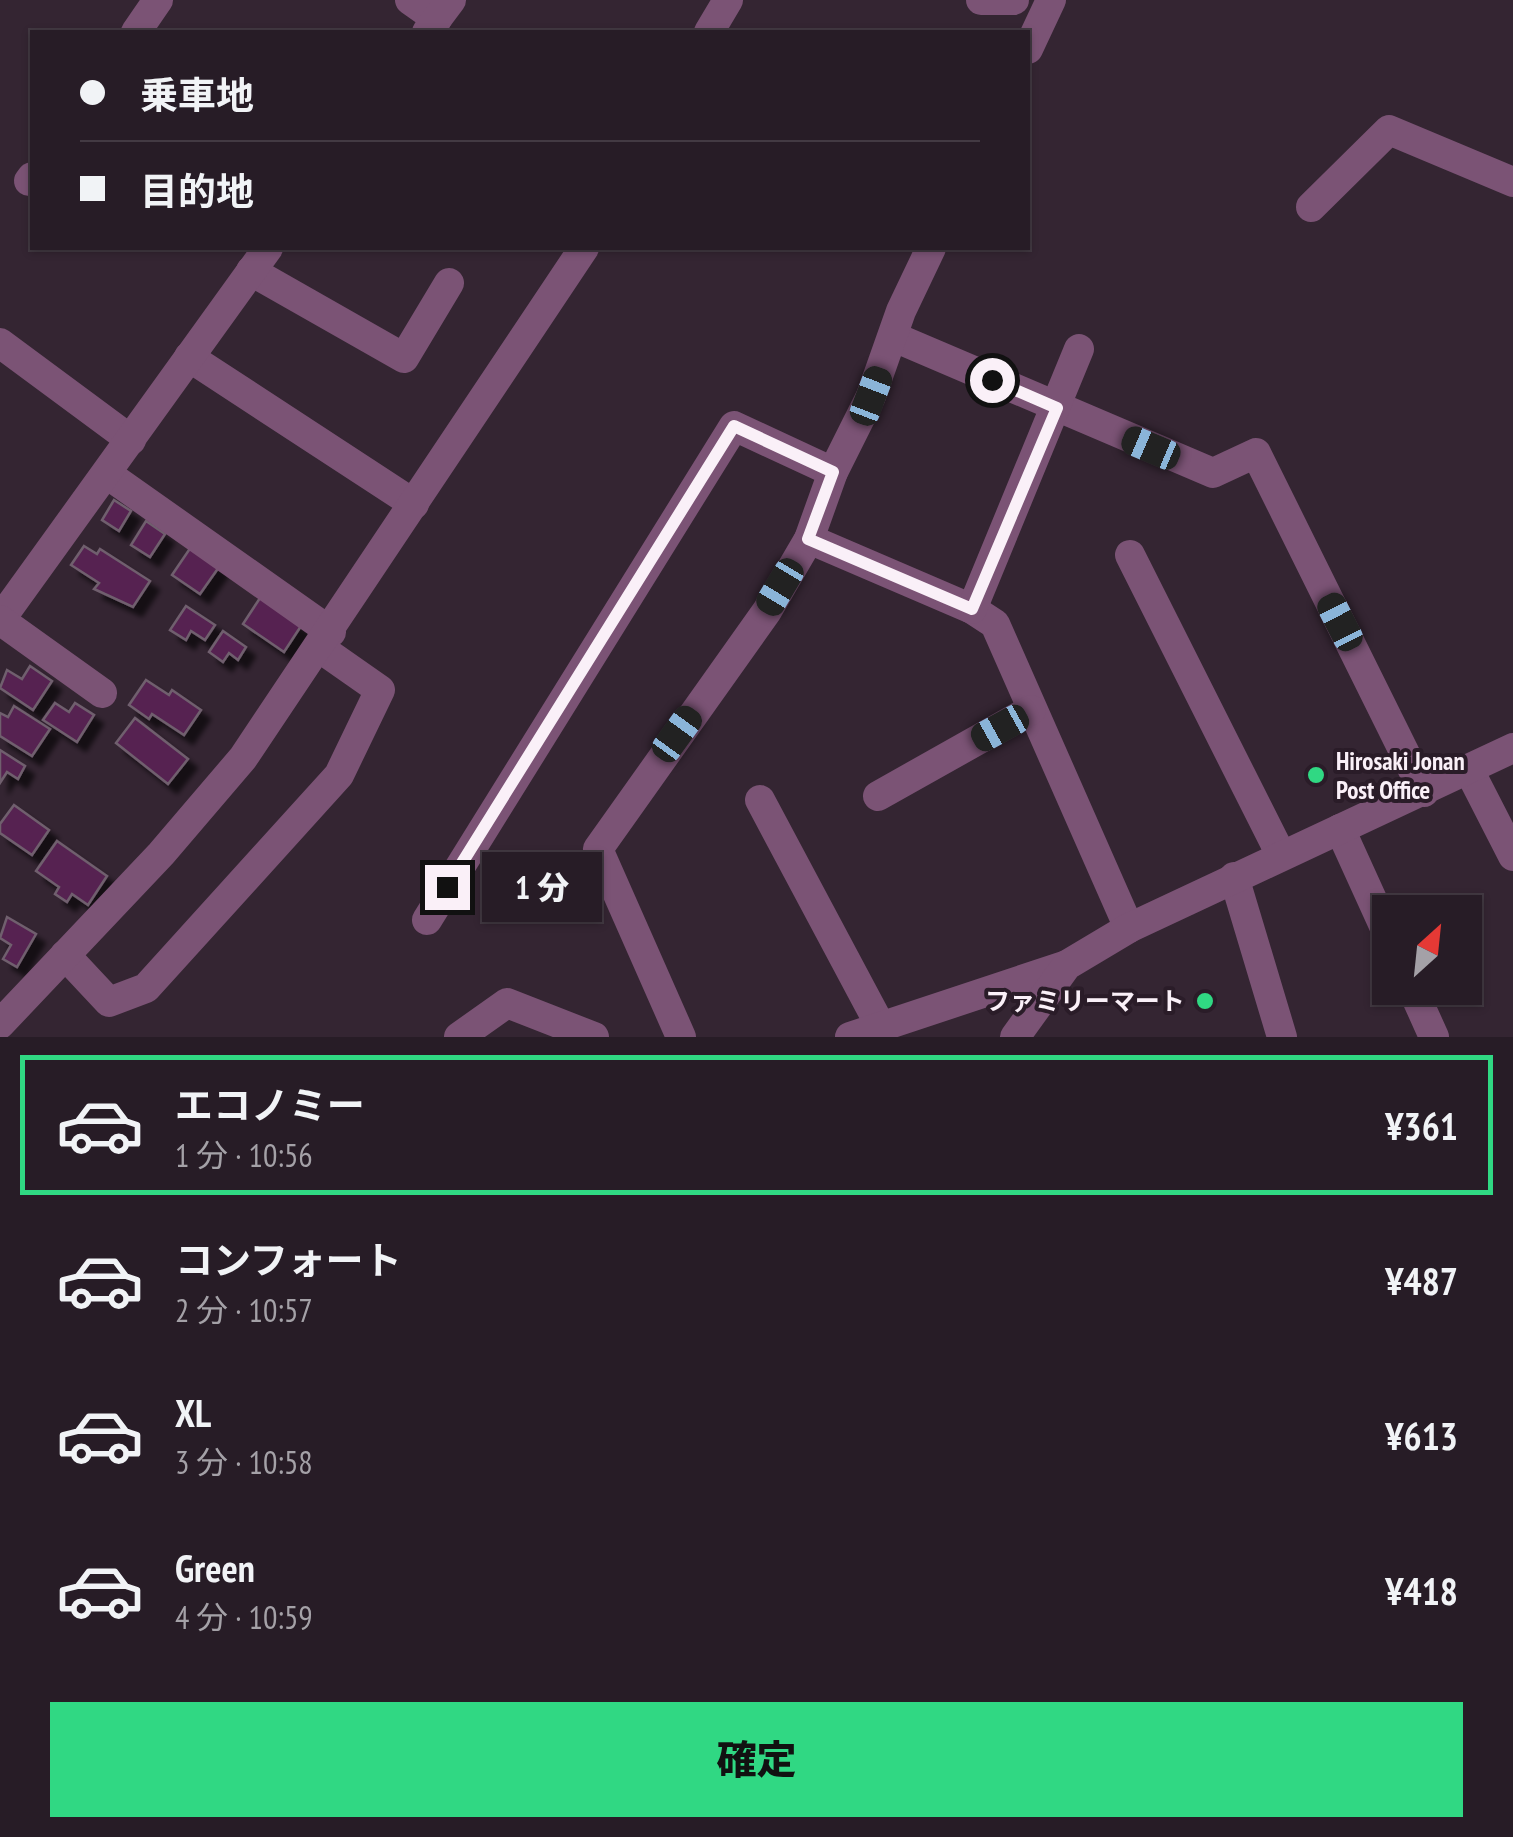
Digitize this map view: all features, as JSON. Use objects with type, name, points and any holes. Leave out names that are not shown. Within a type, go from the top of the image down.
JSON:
[{"type":"street","points":[[137,30],[158,0]]},
{"type":"street","points":[[410,0],[438,17]]},
{"type":"street","points":[[709,30],[728,0]]},
{"type":"street","points":[[981,0],[1014,0]]},
{"type":"street","points":[[1030,45],[1051,0]]},
{"type":"street","points":[[1311,207],[1389,130],[1513,182]]},
{"type":"street","points":[[0,1024],[242,758],[325,640],[583,250]]},
{"type":"street","points":[[681,1037],[598,849],[766,611],[808,539],[833,472],[894,336],[900,311],[930,250]]},
{"type":"street","points":[[102,692],[0,620],[260,259],[404,358],[449,283]]},
{"type":"street","points":[[894,336],[1213,474],[1256,452],[1424,792]]},
{"type":"street","points":[[0,343],[131,440]]},
{"type":"street","points":[[972,609],[1079,349]]},
{"type":"street","points":[[190,358],[414,504]]},
{"type":"street","points":[[426,920],[734,426],[833,472]]},
{"type":"street","points":[[65,955],[108,1002],[146,988],[339,775],[380,690],[325,640],[107,474]]},
{"type":"street","points":[[808,539],[972,609],[995,624],[1129,928]]},
{"type":"street","points":[[1130,555],[1281,855]]},
{"type":"street","points":[[878,796],[1031,710]]},
{"type":"street","points":[[850,1037],[1067,965],[1129,928],[1513,748]]},
{"type":"street","points":[[1469,770],[1513,856]]},
{"type":"street","points":[[760,800],[881,1028]]},
{"type":"street","points":[[1340,829],[1372,899]]},
{"type":"street","points":[[1234,878],[1282,1037]]},
{"type":"street","points":[[1015,1037],[1067,965]]},
{"type":"street","points":[[459,1037],[508,1003],[596,1036]]},
{"type":"street","points":[[1420,1005],[1434,1037]]},
{"type":"building","points":[[114,500],[131,511],[119,531],[102,520]]},
{"type":"building","points":[[146,521],[165,534],[150,557],[131,545]]},
{"type":"building","points":[[84,546],[97,554],[100,549],[150,581],[133,607],[94,589],[99,583],[71,565]]},
{"type":"building","points":[[191,547],[219,567],[200,594],[172,575]]},
{"type":"building","points":[[260,598],[301,626],[284,652],[243,624]]},
{"type":"building","points":[[186,606],[215,625],[205,640],[191,631],[186,640],[170,630]]},
{"type":"building","points":[[223,631],[246,647],[238,660],[229,653],[223,662],[209,652]]},
{"type":"building","points":[[30,666],[52,681],[33,710],[0,688],[7,670],[22,679]]},
{"type":"building","points":[[146,680],[169,695],[172,690],[201,710],[184,735],[152,714],[149,719],[129,705]]},
{"type":"building","points":[[55,703],[69,712],[75,703],[94,715],[77,742],[43,720]]},
{"type":"building","points":[[14,706],[50,729],[32,756],[0,736],[0,713],[8,717]]},
{"type":"building","points":[[135,718],[188,759],[168,784],[116,743]]},
{"type":"building","points":[[0,750],[25,766],[18,779],[7,772],[0,783]]},
{"type":"building","points":[[14,805],[49,830],[32,855],[0,833],[0,824]]},
{"type":"building","points":[[57,841],[107,876],[88,905],[72,894],[67,902],[55,894],[59,887],[36,871]]},
{"type":"building","points":[[7,917],[36,934],[17,967],[3,959],[11,945],[0,938]]},
{"type":"place","name":"Hirosaki Jonan Post Office","points":[[1316,775]]},
{"type":"place","name":"ファミリーマート","points":[[1205,1001]]},
{"type":"route","points":[[447,887],[734,426],[833,472],[808,539],[972,609],[1057,408],[992,380]]}]
